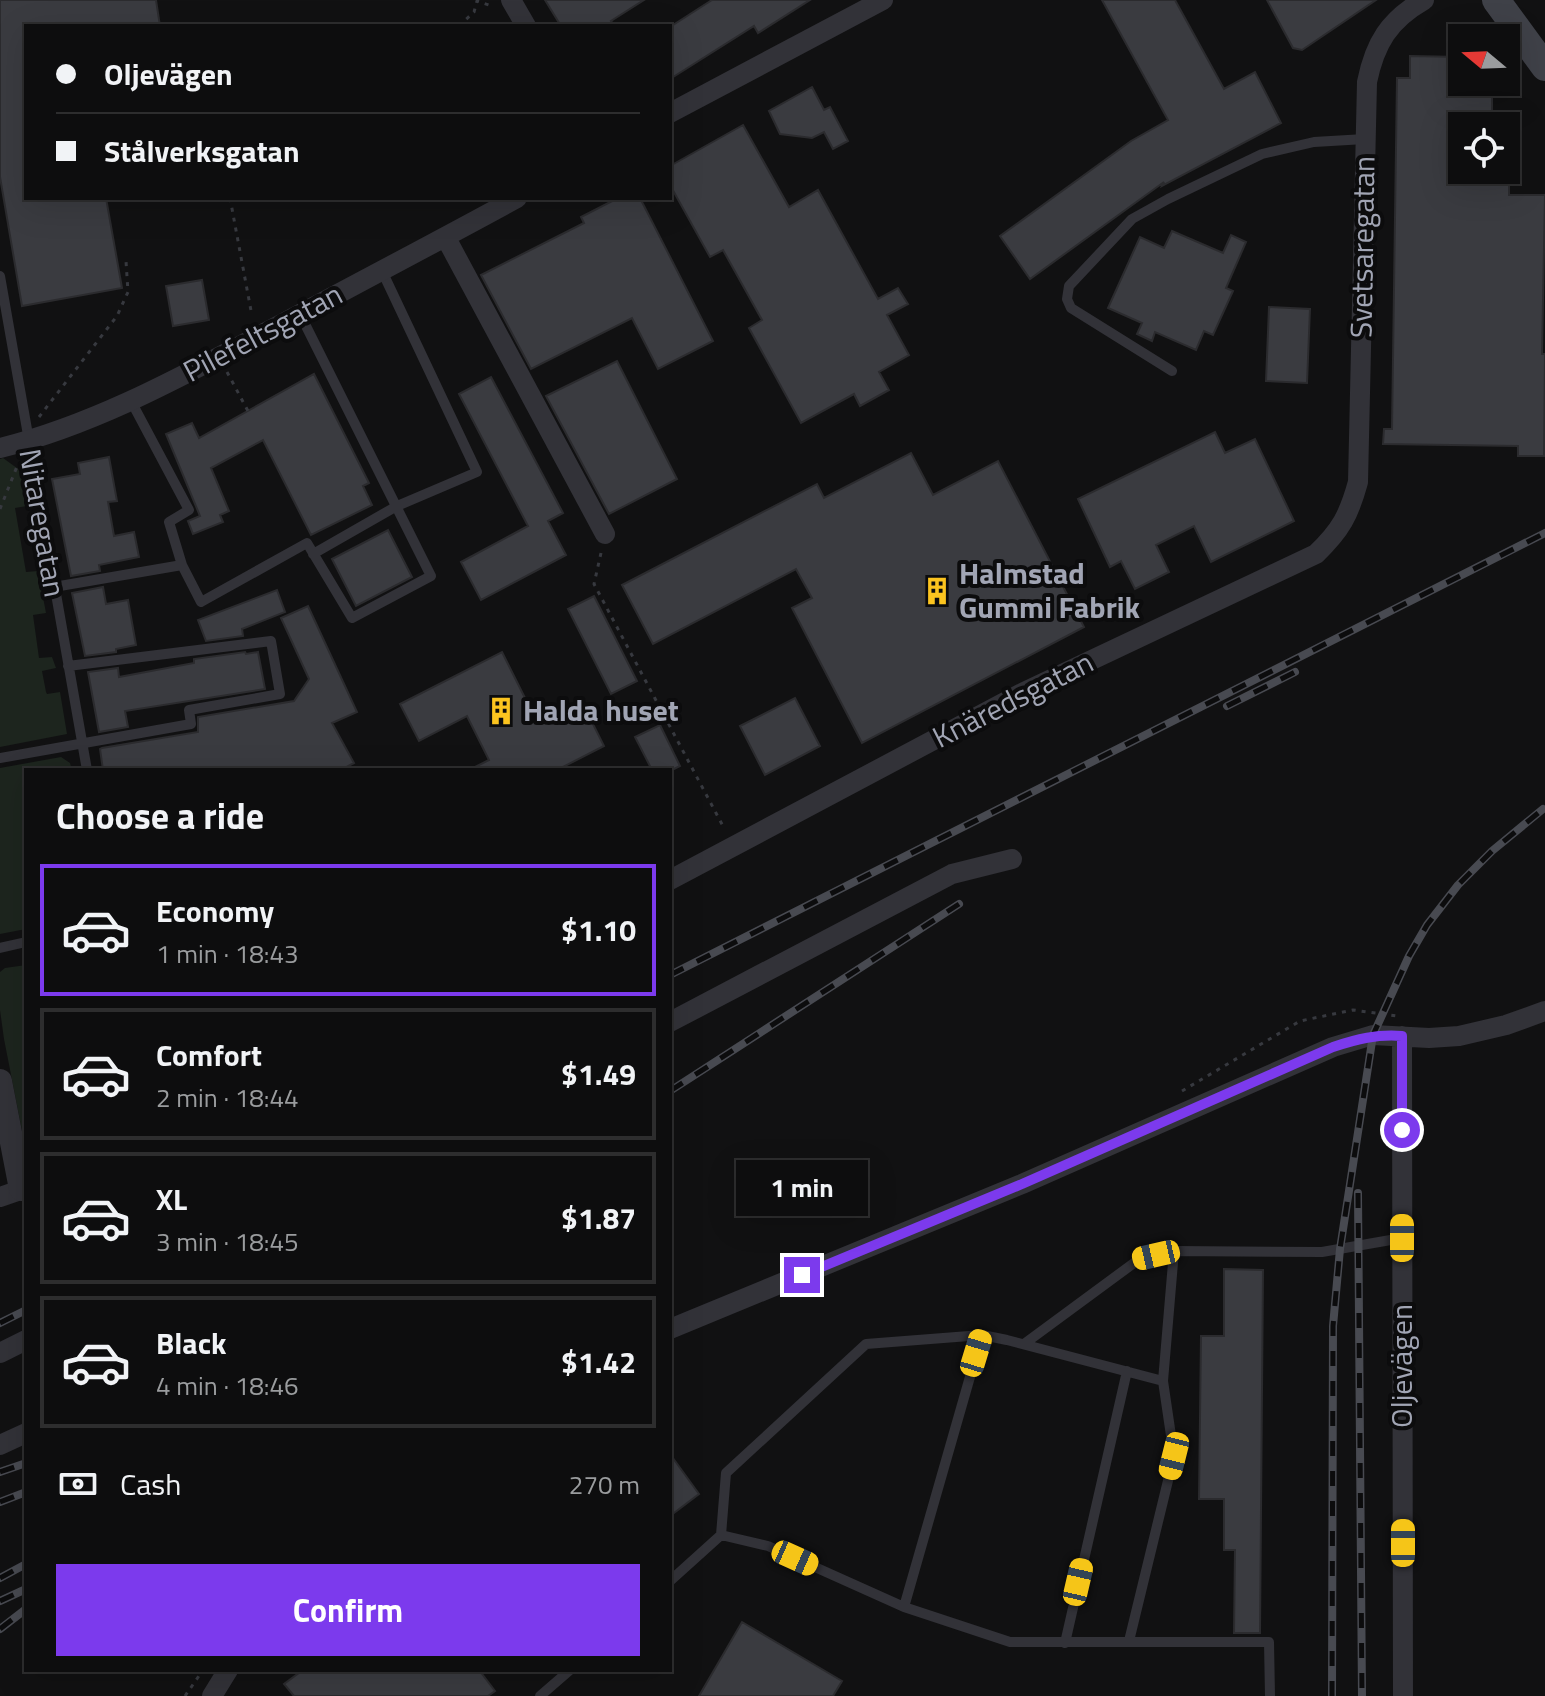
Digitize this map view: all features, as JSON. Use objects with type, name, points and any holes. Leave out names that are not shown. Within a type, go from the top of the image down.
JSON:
[{"type":"main road","points":[[1496,0],[1545,67]]},
{"type":"street","points":[[672,112],[883,0]]},
{"type":"street","name":"Svetsaregatan","points":[[1349,515],[1358,482],[1367,82],[1372,59],[1391,24],[1424,0]]},
{"type":"street","points":[[513,3],[525,24]]},
{"type":"street","name":"Pilefeltsgatan","points":[[0,448],[27,441],[131,401],[513,200]]},
{"type":"street","points":[[446,238],[605,534]]},
{"type":"street","name":"Knäredsgatan","points":[[672,879],[1024,692],[1316,554],[1335,537],[1349,515]]},
{"type":"street","points":[[672,1021],[952,874],[1012,859]]},
{"type":"street","points":[[672,1328],[1022,1184],[1333,1047],[1373,1035],[1459,1036],[1506,1025],[1545,1011]]},
{"type":"street","name":"Oljevägen","points":[[1402,1036],[1403,1696]]},
{"type":"street","points":[[0,1081],[16,1191]]},
{"type":"street","points":[[0,1353],[24,1341]]},
{"type":"street","points":[[0,1445],[24,1434]]},
{"type":"street","points":[[212,1696],[227,1672]]},
{"type":"lane","points":[[1172,371],[1071,308],[1067,299],[1069,286],[1132,219],[1168,199],[1262,154],[1314,142],[1365,139]]},
{"type":"lane","points":[[313,554],[397,506],[477,472],[382,271]]},
{"type":"lane","name":"Nitaregatan","points":[[0,276],[87,768]]},
{"type":"lane","points":[[131,401],[189,510],[169,522],[182,565],[201,602],[307,543],[352,618],[431,576],[300,314]]},
{"type":"lane","points":[[54,587],[182,565]]},
{"type":"lane","points":[[0,758],[191,724],[189,710],[280,694],[271,641],[68,666]]},
{"type":"lane","points":[[0,948],[24,942]]},
{"type":"lane","points":[[1024,1344],[1138,1260],[1174,1251],[1322,1252],[1402,1238]]},
{"type":"lane","points":[[1129,1641],[1174,1456],[1163,1381],[1174,1251]]},
{"type":"lane","points":[[672,1579],[721,1535],[726,1473],[866,1344],[982,1335],[1163,1381]]},
{"type":"lane","points":[[904,1607],[982,1335]]},
{"type":"lane","points":[[1065,1643],[1127,1371]]},
{"type":"lane","points":[[721,1535],[768,1546],[904,1607],[1010,1642],[1269,1642],[1270,1696]]},
{"type":"lane","points":[[540,1696],[568,1672]]},
{"type":"path","points":[[461,24],[474,12],[477,1],[497,7],[513,3]]},
{"type":"path","points":[[230,200],[256,338]]},
{"type":"path","points":[[0,509],[41,413],[117,316],[128,292],[126,261]]},
{"type":"path","points":[[219,357],[248,411]]},
{"type":"path","points":[[605,534],[594,584],[734,847]]},
{"type":"path","points":[[185,1696],[202,1672]]},
{"type":"shaded area","points":[[0,459],[21,471],[27,506],[15,508],[26,572],[38,571],[46,613],[33,615],[39,658],[52,657],[56,668],[42,671],[46,692],[60,692],[67,734],[0,747]]},
{"type":"shaded area","points":[[61,757],[70,763],[71,768],[24,768],[24,929],[0,934],[0,768]]},
{"type":"shaded area","points":[[24,965],[24,1141],[0,1010],[0,972],[5,968]]},
{"type":"building","points":[[0,0],[156,0],[160,24],[24,24],[24,200],[106,200],[122,288],[22,306],[0,177]]},
{"type":"building","points":[[545,0],[644,0],[611,21],[613,24],[560,24]]},
{"type":"building","points":[[712,0],[810,0],[758,33],[754,26],[672,78],[672,26]]},
{"type":"building","points":[[1102,0],[1175,0],[1224,89],[1255,72],[1281,123],[1162,186],[1164,182],[1030,279],[1000,236],[1131,141],[1168,120]]},
{"type":"building","points":[[1267,0],[1376,0],[1302,50],[1293,48]]},
{"type":"building","points":[[1410,56],[1448,57],[1448,96],[1492,96],[1492,112],[1448,112],[1448,184],[1509,184],[1509,195],[1545,195],[1544,456],[1518,456],[1518,446],[1383,444],[1384,429],[1392,429],[1397,78],[1410,78]]},
{"type":"building","points":[[812,87],[824,110],[830,107],[848,141],[833,149],[824,132],[812,138],[780,134],[769,111]]},
{"type":"building","points":[[743,125],[789,207],[818,190],[878,299],[898,288],[908,304],[887,315],[909,355],[879,372],[889,390],[860,406],[854,394],[801,423],[749,328],[762,320],[723,250],[710,257],[672,189],[672,165]]},
{"type":"building","points":[[614,200],[641,200],[713,341],[658,369],[632,318],[531,369],[481,275],[584,223],[581,217]]},
{"type":"building","points":[[1172,231],[1223,253],[1231,235],[1246,242],[1226,288],[1233,291],[1213,335],[1204,331],[1196,350],[1155,332],[1152,341],[1137,334],[1142,323],[1108,308],[1140,237],[1164,248]]},
{"type":"building","points":[[202,280],[209,320],[173,326],[166,286]]},
{"type":"building","points":[[1269,307],[1310,309],[1307,383],[1266,381]]},
{"type":"building","points":[[617,361],[677,479],[609,514],[546,396]]},
{"type":"building","points":[[314,374],[369,483],[363,486],[372,505],[311,535],[263,440],[211,468],[229,511],[220,515],[223,522],[193,534],[188,521],[200,516],[166,434],[192,423],[199,438]]},
{"type":"building","points":[[491,377],[563,513],[548,521],[566,555],[481,600],[461,562],[528,526],[459,394]]},
{"type":"building","points":[[1215,432],[1225,453],[1255,439],[1294,521],[1211,562],[1194,526],[1156,545],[1169,572],[1135,589],[1121,561],[1110,567],[1078,499]]},
{"type":"building","name":"Halmstad Gummi Fabrik","points":[[911,453],[933,495],[998,461],[1084,627],[862,743],[792,608],[812,598],[796,569],[653,644],[622,585],[817,484],[824,498]]},
{"type":"building","points":[[109,457],[117,501],[108,502],[114,536],[134,532],[139,557],[99,565],[100,571],[71,576],[52,479],[80,474],[78,463]]},
{"type":"building","points":[[388,530],[412,577],[356,606],[332,559]]},
{"type":"building","points":[[103,587],[106,604],[128,600],[136,645],[116,649],[116,652],[85,656],[72,593]]},
{"type":"building","points":[[277,590],[285,612],[242,629],[243,636],[206,641],[198,620]]},
{"type":"building","points":[[594,596],[637,681],[611,694],[568,609]]},
{"type":"building","points":[[308,606],[357,712],[332,723],[354,763],[345,768],[103,768],[102,748],[198,732],[198,717],[294,701],[309,679],[281,618]]},
{"type":"building","points":[[258,652],[265,689],[125,711],[128,727],[99,732],[88,672],[118,668],[119,677],[194,663],[194,659]]},
{"type":"building","name":"Halda huset","points":[[502,652],[530,708],[535,705],[542,719],[554,713],[558,721],[585,708],[604,746],[561,768],[473,768],[489,760],[467,716],[419,741],[400,704]]},
{"type":"building","points":[[795,698],[820,746],[765,775],[740,726]]},
{"type":"building","points":[[660,725],[680,766],[672,770],[651,768],[635,737]]},
{"type":"building","points":[[1224,1269],[1263,1270],[1260,1633],[1234,1633],[1235,1550],[1224,1550],[1224,1499],[1199,1499],[1201,1336],[1224,1336]]},
{"type":"building","points":[[672,1457],[699,1494],[672,1514]]},
{"type":"building","points":[[742,1622],[842,1681],[833,1696],[699,1696]]},
{"type":"building","points":[[300,1672],[481,1672],[495,1691],[488,1696],[294,1696],[284,1684]]},
{"type":"railway","points":[[672,974],[1545,533]]},
{"type":"railway","points":[[1227,706],[1295,672]]},
{"type":"railway","points":[[1332,1696],[1333,1326],[1340,1249],[1373,1035],[1409,956],[1427,925],[1458,885],[1492,851],[1543,809]]},
{"type":"railway","points":[[672,1090],[959,904]]},
{"type":"railway","points":[[1358,1193],[1362,1696]]},
{"type":"railway","points":[[0,1323],[24,1311]]},
{"type":"railway","points":[[0,1472],[24,1464]]},
{"type":"railway","points":[[0,1502],[24,1493]]},
{"type":"railway","points":[[0,1578],[24,1565]]},
{"type":"railway","points":[[0,1601],[24,1590]]},
{"type":"railway","points":[[0,1629],[24,1611]]},
{"type":"place","name":"Halmstad Gummi Fabrik","points":[[937,591]]},
{"type":"place","name":"Halda huset","points":[[501,711]]},
{"type":"route","points":[[802,1275],[1022,1184],[1358,1038],[1402,1036],[1402,1130]]}]
